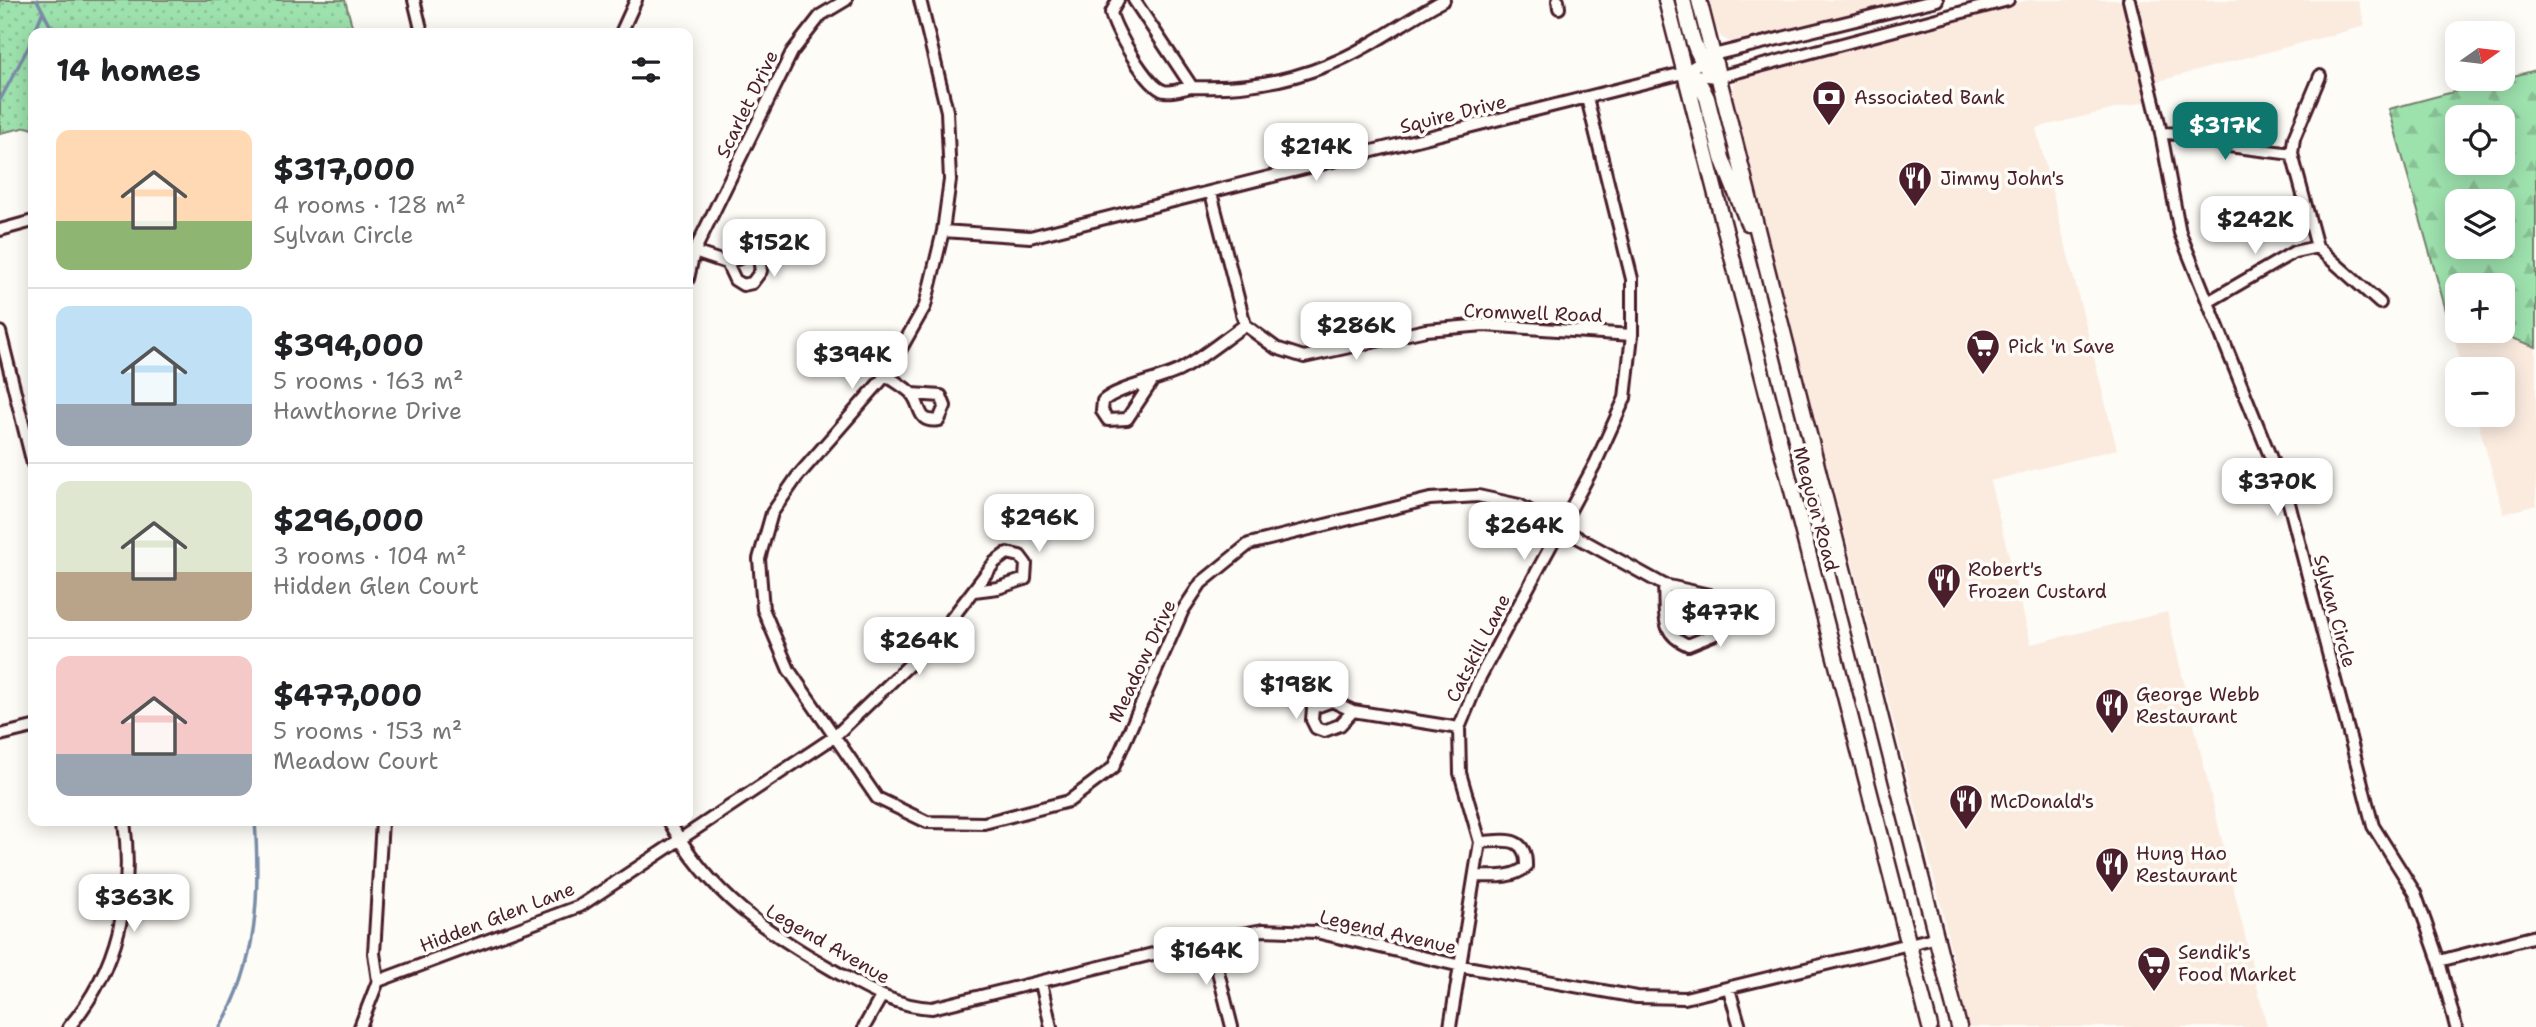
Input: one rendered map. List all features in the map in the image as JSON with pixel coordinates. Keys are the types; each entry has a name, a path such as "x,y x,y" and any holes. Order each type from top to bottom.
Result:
{"main road":[{"name":"Mequon Road","path":"1666,0 1930,1027"},
{"path":"1683,0 1718,77"},
{"path":"1699,0 1708,59"},
{"path":"1683,73 1701,86 1707,98 1722,158 1762,253"},
{"name":"Mequon Road","path":"1718,77 1959,1027"}],"street":[{"path":"414,0 421,28"},
{"path":"623,28 636,0"},
{"name":"Scarlet Drive","path":"693,256 792,52 821,15 846,0"},
{"name":"Meadow Drive","path":"920,0 947,111 950,180 943,231 925,306 886,375 797,477 772,513 759,559 763,609 789,670 877,798 927,822 984,823 1069,801 1113,768 1183,610 1201,583 1249,544 1430,499 1478,496 1519,505 1664,585 1709,595 1719,607 1715,634 1688,645 1674,639 1667,628 1664,585"},
{"path":"1118,0 1111,13 1114,26 1153,85 1170,91 1192,87 1255,84 1331,64 1444,0"},
{"path":"1134,0 1192,87"},
{"name":"Squire Drive","path":"943,231 1030,237 1683,73 1708,59 1937,0"},
{"name":"Squire Drive","path":"1683,73 1718,77 2008,0"},
{"name":"Sylvan Circle","path":"2129,0 2161,133 2180,233 2289,503 2373,825 2415,893 2439,961 2455,1027"},
{"path":"2320,76 2294,138 2292,154 2317,247 2380,303"},
{"name":"Catskill Lane","path":"1450,1027 1480,842 1460,773 1458,728 1480,677 1596,462 1625,398 1632,335 1632,279 1587,98"},
{"path":"2161,133 2186,134 2229,146 2292,154"},
{"path":"1151,383 1127,419 1108,420 1102,411 1103,401 1112,393 1151,383 1181,369 1245,325 1211,193"},
{"path":"0,230 28,222"},
{"path":"2208,302 2294,253 2317,247"},
{"path":"694,252 727,262"},
{"name":"Cromwell Road","path":"1245,325 1276,348 1304,357 1426,330 1484,325 1632,335"},
{"path":"0,332 28,444"},
{"path":"886,375 913,394"},
{"name":"Hidden Glen Lane","path":"378,981 580,906 834,737 935,640 995,562 1007,553 1020,556 1026,564 1026,579 998,588 974,591"},
{"path":"1353,711 1458,728"},
{"path":"0,735 28,728"},
{"path":"69,1027 92,1000 111,959 125,908 127,862 124,826"},
{"path":"360,1027 378,981 374,953 382,826"},
{"name":"Legend Avenue","path":"672,826 712,883 749,918 791,946 881,997 908,1007 932,1008 1210,940 1263,930 1316,932 1461,966 1637,997 1685,998 1938,937"},
{"path":"1475,876 1517,874 1526,867 1527,855 1522,846 1511,840 1480,842"},
{"path":"2439,961 2536,936"},
{"path":"1210,940 1233,1027"},
{"path":"1041,983 1051,1027"},
{"path":"1729,989 1740,1027"},
{"path":"864,1027 881,997"}],"shaded area":[{"path":"1709,0 1909,0 1730,42 1721,37 1716,28"},
{"path":"2028,0 2358,0 2365,26 2144,85 2148,101 2036,128 2117,449 1990,481 2031,644 2167,612 2267,1027 1968,1027 1941,905 1732,97 1734,82 1743,75"},
{"path":"2515,339 2536,347 2536,505 2504,514 2479,427 2515,427 2515,357 2460,357 2455,343 2515,343"}],"green space":[{"path":"0,0 345,0 353,28 28,28 28,127 0,133"},
{"path":"2536,70 2536,347 2515,339 2515,273 2445,273 2445,307 2389,109 2457,91 2515,91 2515,76"}],"waterway":[{"path":"37,0 51,28"},
{"path":"36,28 43,11"},
{"path":"0,100 28,48"},
{"path":"220,1027 242,978 254,927 257,874 255,826"}],"place":[{"name":"Associated Bank","path":"1829,127"},
{"name":"Jimmy John's","path":"1915,208"},
{"name":"Pick 'n Save","path":"1983,376"},
{"name":"Robert's Frozen Custard","path":"1944,610"},
{"name":"George Webb Restaurant","path":"2112,735"},
{"name":"McDonald's","path":"1966,831"},
{"name":"Hung Hao Restaurant","path":"2112,894"},
{"name":"Sendik's Food Market","path":"2154,993"}]}
